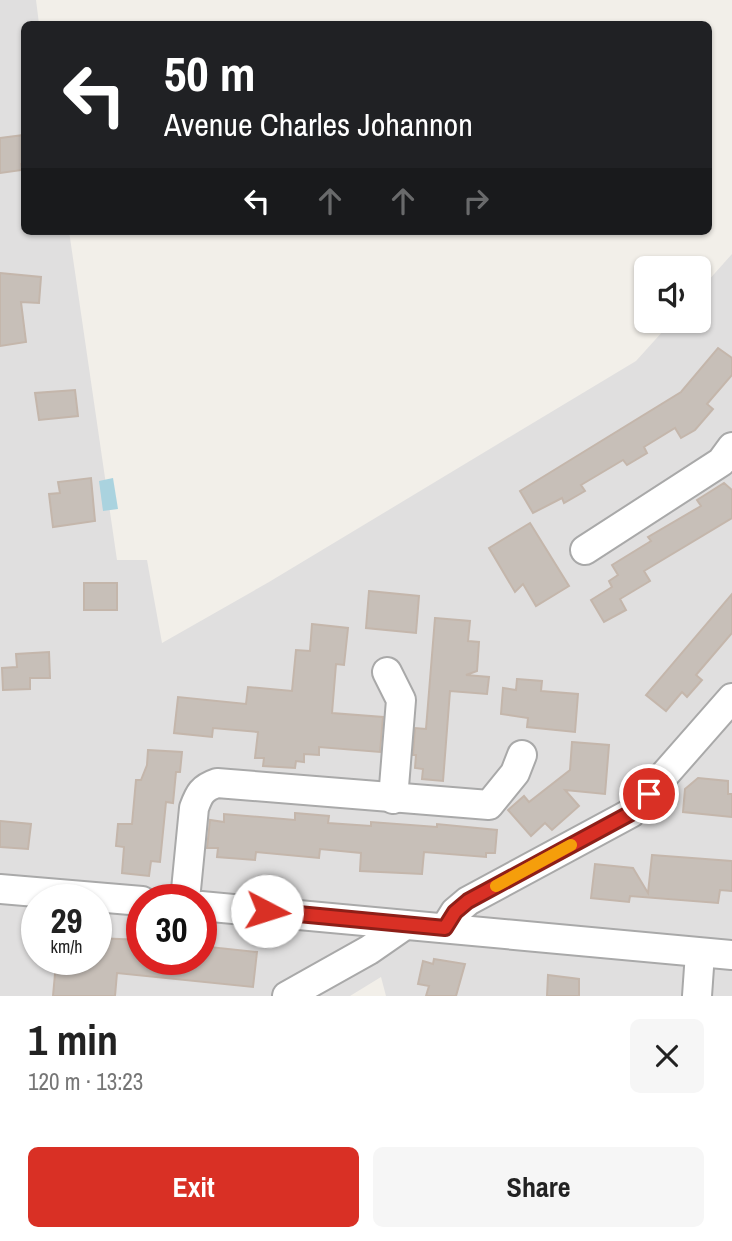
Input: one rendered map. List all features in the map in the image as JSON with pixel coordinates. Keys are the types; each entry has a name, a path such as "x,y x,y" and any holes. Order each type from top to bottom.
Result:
{"street":[{"path":"585,550 728,460"},
{"path":"387,673 401,700 393,799"},
{"path":"445,928 455,912 468,901 631,813 732,698"},
{"path":"187,884 194,808 205,787 217,783 489,805 515,773 522,755"},
{"path":"0,889 126,900"},
{"path":"217,907 732,956"},
{"path":"287,996 369,950 405,925"},
{"path":"697,996 700,953"}],"shaded area":[{"path":"0,0 36,0 39,21 21,21 21,235 70,235 117,560 147,560 162,643 269,582 636,361 661,333 711,333 711,277 732,254 732,996 386,996 381,977 350,996 0,996"}],"water":[{"path":"113,478 118,509 103,511 99,481"}],"building":[{"path":"21,135 21,170 0,173 0,138"},
{"path":"0,273 41,277 39,303 21,302 26,342 0,346"},
{"path":"718,348 732,358 732,375 707,404 713,409 695,430 681,438 675,428 644,447 647,453 627,465 623,460 581,485 585,491 564,503 562,498 533,513 520,491 681,392"},
{"path":"75,390 78,416 39,420 35,393"},
{"path":"91,478 95,521 53,527 49,494 60,493 58,482"},
{"path":"724,483 732,490 732,518 644,571 650,581 620,599 626,610 604,622 591,600 612,587 609,581 618,575 612,565 651,541 648,537 701,506 697,500"},
{"path":"530,523 569,586 536,606 523,584 515,592 489,548"},
{"path":"84,583 117,583 117,610 84,610"},
{"path":"369,591 419,596 416,633 366,628"},
{"path":"732,594 732,633 696,675 702,680 687,697 682,692 666,711 646,695"},
{"path":"435,618 470,621 468,641 479,642 477,671 466,675 489,677 487,694 450,691 443,781 422,779 423,769 415,768 416,755 413,755 415,728 426,729"},
{"path":"312,624 348,628 344,665 336,664 332,713 383,717 380,752 319,747 319,755 304,754 304,762 296,761 295,768 263,766 264,758 255,758 258,732 213,728 212,737 174,733 178,697 246,704 248,687 292,691 296,650 310,651"},
{"path":"49,652 50,678 30,678 30,689 3,690 2,668 17,667 16,654"},
{"path":"517,679 542,681 541,691 578,694 575,732 527,727 528,718 501,714 503,688 516,690"},
{"path":"572,742 609,745 605,794 565,790 579,806 552,830 545,823 531,836 508,810 524,796 529,802 570,770"},
{"path":"148,750 182,752 180,772 176,772 173,803 166,802 160,862 151,861 149,876 122,873 124,847 116,846 118,824 132,824 136,780 141,780 147,765"},
{"path":"698,778 728,781 728,794 732,794 732,817 683,812 685,789"},
{"path":"295,813 329,816 328,823 371,826 371,822 437,827 437,824 497,830 495,853 486,853 486,857 424,852 422,874 360,871 361,853 320,849 319,858 256,852 255,860 217,857 218,848 207,848 210,820 224,822 224,814 295,820"},
{"path":"0,821 31,824 28,849 0,847"},
{"path":"652,855 732,861 732,891 720,890 718,903 630,896 629,902 591,898 595,864 633,868 648,893"},
{"path":"112,939 126,939 126,974 117,973 115,996 53,996 55,975 112,975"},
{"path":"217,948 257,952 253,987 136,975 217,975"},
{"path":"434,959 465,964 456,996 426,996 429,986 418,984 423,961 433,964"},
{"path":"548,975 579,979 579,996 547,996"}],"slow traffic":[{"path":"496,886 571,845"}],"route":[{"path":"267,911 445,928 455,912 468,901 631,813 649,794"}]}
